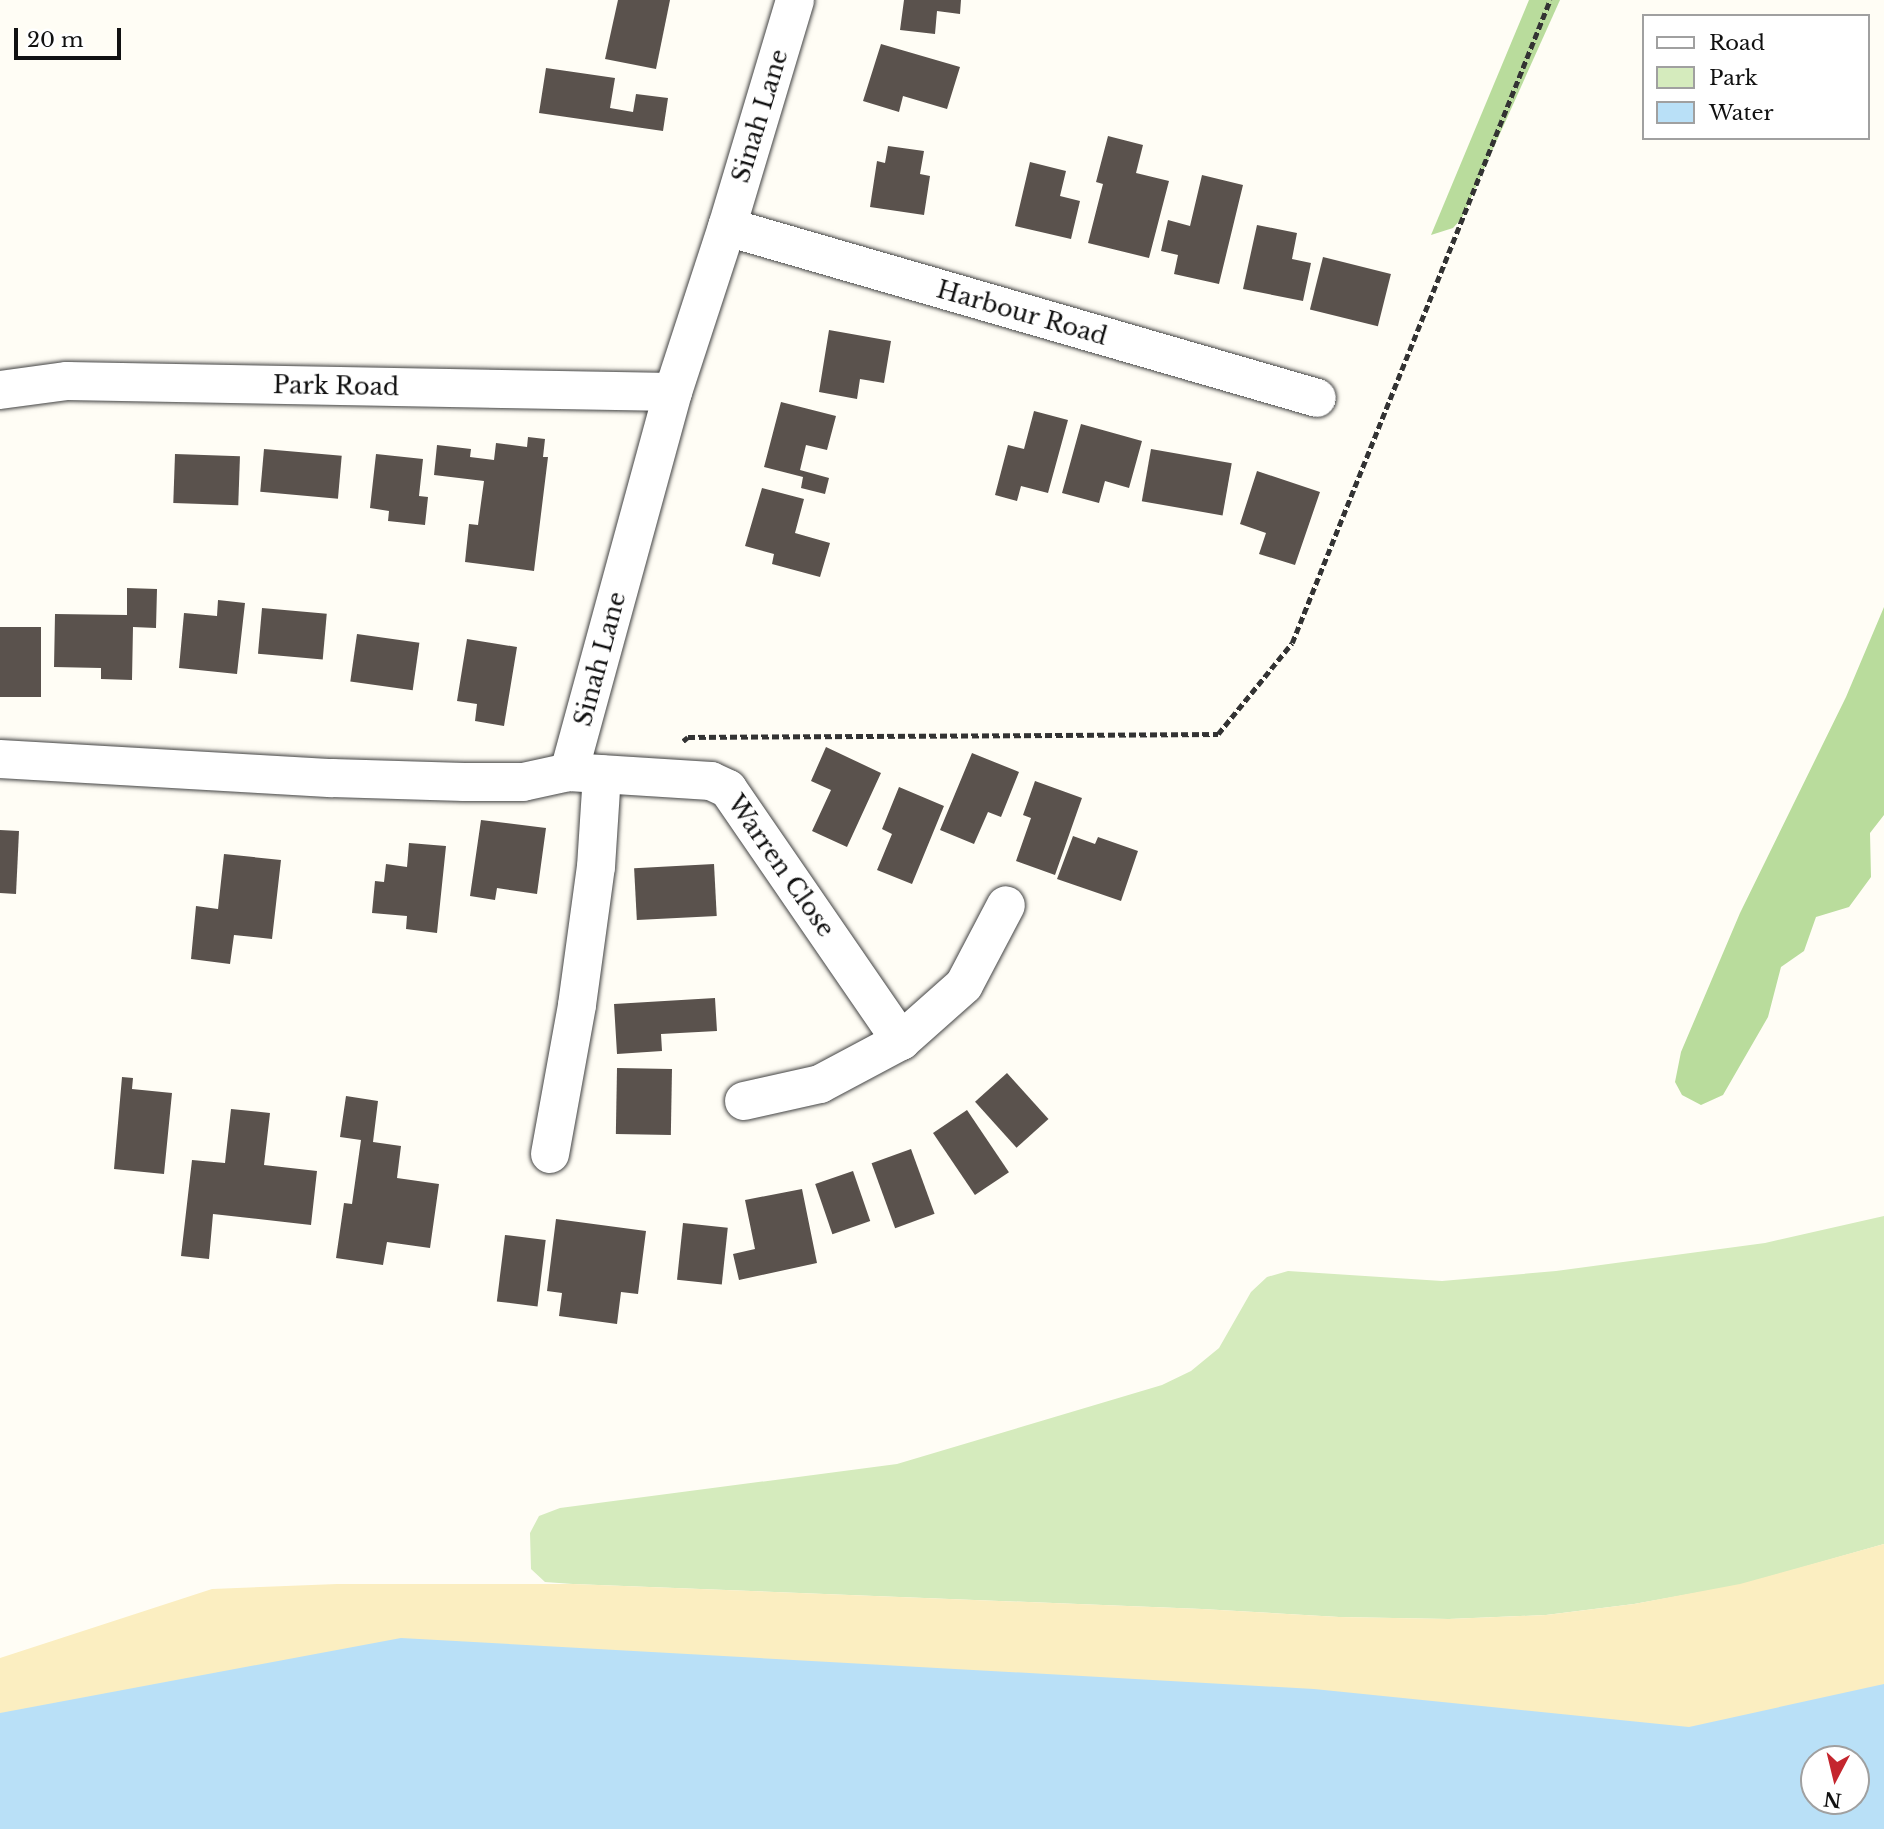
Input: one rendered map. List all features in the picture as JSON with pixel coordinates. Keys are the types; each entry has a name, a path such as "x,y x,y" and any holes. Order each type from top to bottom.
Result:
{"street":[{"name":"Sinah Lane","path":"550,1154 577,1005 596,867 603,774 673,391 727,227 795,0"},
{"name":"Harbour Road","path":"727,227 1317,398"},
{"name":"Park Road","path":"0,390 67,381 673,391"},
{"path":"0,758 332,778 464,782 523,782 603,774"},
{"name":"Warren Close","path":"603,774 711,781 728,789 901,1041"},
{"path":"744,1101 820,1084 901,1041 964,985 1006,905"}],"path":[{"path":"603,774 688,737 1218,734 1292,643 1550,0"}],"green space":[{"path":"1529,0 1560,0 1462,218 1453,228 1431,235"},
{"path":"1884,607 1884,815 1870,833 1871,877 1849,907 1816,917 1804,951 1781,967 1768,1017 1723,1095 1701,1105 1682,1095 1675,1082 1681,1052 1740,913 1846,697"},
{"path":"1884,1216 1884,1544 1740,1585 1634,1604 1546,1615 1449,1619 1339,1617 573,1584 545,1582 531,1569 530,1533 539,1516 560,1508 897,1464 1162,1385 1191,1371 1219,1348 1251,1292 1267,1277 1288,1271 1442,1281 1556,1271 1765,1243"}],"sand":[{"path":"1884,1544 1884,1821 1871,1829 0,1829 0,1658 212,1589 337,1584 573,1584 1339,1617 1449,1619 1546,1615 1634,1604 1740,1584"}],"water":[{"path":"401,1638 1314,1689 1689,1727 1884,1684 1884,1829 0,1829 0,1713"}],"building":[{"path":"618,0 670,0 656,69 605,59"},
{"path":"904,0 961,0 960,14 937,11 935,34 900,30"},
{"path":"881,44 960,67 947,109 903,96 899,112 863,101"},
{"path":"546,68 615,78 610,108 633,112 636,94 668,98 663,131 539,113"},
{"path":"1108,136 1143,145 1136,173 1169,181 1149,258 1088,243 1103,184 1096,182"},
{"path":"888,146 924,151 920,174 930,176 924,215 870,207 877,161 885,163"},
{"path":"1030,162 1066,171 1060,196 1080,201 1071,239 1015,226"},
{"path":"1202,175 1243,185 1219,284 1174,274 1178,255 1161,251 1168,220 1190,226"},
{"path":"1257,225 1297,233 1292,259 1311,263 1303,301 1243,289"},
{"path":"1323,257 1391,274 1378,326 1310,309"},
{"path":"829,330 891,341 884,383 860,379 857,399 819,392"},
{"path":"781,402 836,416 827,450 806,445 800,470 829,478 825,494 801,488 803,477 764,467"},
{"path":"1034,411 1068,420 1048,493 1021,486 1017,501 995,495 1008,445 1024,449"},
{"path":"1081,424 1142,441 1129,488 1105,481 1099,503 1062,493"},
{"path":"528,437 545,439 543,457 548,457 534,571 465,562 469,524 478,525 484,481 434,475 437,445 471,449 470,457 494,460 496,443 527,447"},
{"path":"264,449 342,456 338,499 260,492"},
{"path":"1151,449 1232,463 1223,515 1142,501"},
{"path":"175,454 240,456 238,505 173,503"},
{"path":"376,454 423,459 419,496 428,497 425,525 388,521 389,511 370,508"},
{"path":"1257,471 1320,492 1295,565 1259,554 1266,533 1240,524"},
{"path":"762,488 804,499 795,533 830,543 820,577 772,564 774,554 745,546"},
{"path":"127,588 157,589 156,628 133,627 132,680 101,679 101,668 54,667 55,614 127,615"},
{"path":"218,600 245,603 237,674 179,668 184,613 217,616"},
{"path":"262,608 327,614 323,659 258,654"},
{"path":"0,627 41,627 41,697 0,697"},
{"path":"357,634 419,643 413,690 350,682"},
{"path":"467,639 517,647 504,726 475,721 477,704 457,701"},
{"path":"826,747 881,773 847,847 812,831 831,790 811,781"},
{"path":"972,753 1019,772 1001,817 988,812 974,844 940,830"},
{"path":"1035,781 1082,798 1055,875 1016,861 1031,818 1023,815"},
{"path":"899,787 944,806 912,884 877,870 892,834 882,829"},
{"path":"481,820 546,828 537,894 497,888 495,900 470,896"},
{"path":"0,830 19,831 16,894 0,893"},
{"path":"1073,836 1095,844 1098,837 1138,851 1121,901 1057,879"},
{"path":"409,843 446,846 437,933 406,929 407,916 372,913 375,881 384,882 386,864 407,867"},
{"path":"224,854 281,860 272,939 234,935 230,964 191,959 196,906 218,909"},
{"path":"714,864 717,916 637,920 634,868"},
{"path":"715,998 717,1031 661,1034 662,1051 617,1054 614,1004"},
{"path":"617,1068 672,1069 671,1135 616,1134"},
{"path":"1007,1073 1048,1119 1017,1148 975,1102"},
{"path":"122,1077 133,1078 132,1089 172,1093 164,1174 114,1169"},
{"path":"346,1096 378,1101 373,1142 401,1146 397,1178 439,1184 430,1248 387,1242 383,1265 336,1258 344,1203 352,1204 361,1140 340,1137"},
{"path":"231,1109 270,1113 264,1165 317,1171 311,1225 213,1214 209,1259 181,1256 192,1160 225,1163"},
{"path":"967,1110 1009,1172 975,1195 933,1133"},
{"path":"911,1149 935,1214 895,1228 872,1163"},
{"path":"853,1171 870,1221 832,1234 815,1184"},
{"path":"802,1189 817,1263 739,1280 733,1254 755,1249 745,1200"},
{"path":"556,1219 646,1231 638,1294 621,1292 617,1324 559,1316 562,1293 547,1291"},
{"path":"683,1223 728,1228 722,1284 677,1280"},
{"path":"505,1235 546,1240 538,1306 497,1302"}]}
